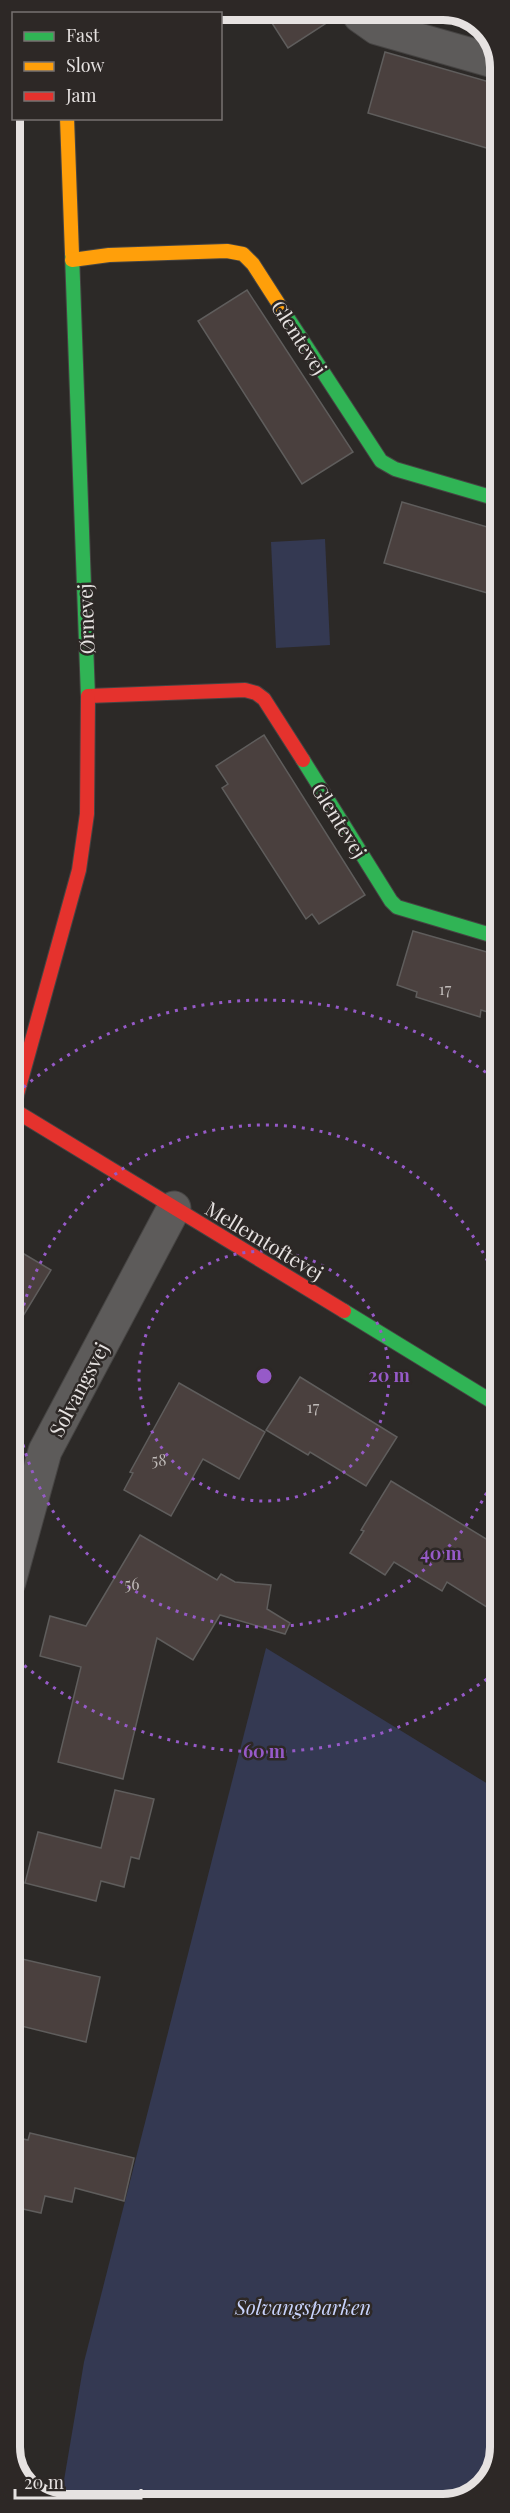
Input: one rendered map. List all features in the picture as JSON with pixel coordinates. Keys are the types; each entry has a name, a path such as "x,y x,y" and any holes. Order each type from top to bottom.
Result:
{"street":[{"path":"366,20 377,28 490,60"},
{"name":"Ørnevej","path":"20,1076 79,870 87,814 88,696 67,120"},
{"name":"Glentevej","path":"72,260 122,254 227,251 243,254 253,264 381,461 395,469 490,497"},
{"name":"Glentevej","path":"88,696 245,690 256,693 264,699 397,908 490,935"},
{"name":"Mellemtoftevej","path":"20,1114 490,1400"},
{"name":"Solvangsvej","path":"20,1542 45,1451 174,1208"}],"green space":[{"path":"325,539 330,645 276,648 271,542"},
{"name":"Solvangsparken","path":"266,1648 490,1785 490,2453 488,2462 472,2484 450,2493 62,2493 84,2362"}],"building":[{"path":"270,20 331,20 288,48"},
{"path":"385,52 490,82 490,149 368,113"},
{"path":"247,290 353,452 302,484 198,321"},
{"path":"402,502 490,528 490,594 384,563"},
{"path":"264,735 365,895 319,924 312,914 306,919 222,788 228,784 216,766"},
{"path":"413,931 490,953 490,1013 481,1010 480,1017 416,997 417,992 397,985"},
{"path":"20,1252 51,1270 20,1321"},
{"path":"300,1377 397,1437 366,1486 310,1452 308,1455 266,1430"},
{"path":"179,1383 265,1432 239,1479 203,1459 171,1516 124,1490 133,1473 130,1472"},
{"path":"391,1481 490,1541 490,1609 447,1582 442,1591 394,1562 385,1575 350,1553 364,1531 361,1530"},
{"path":"140,1535 217,1580 221,1574 235,1582 271,1585 267,1609 290,1623 285,1634 220,1615 193,1660 157,1638 123,1779 58,1762 81,1667 40,1656 50,1616 86,1626"},
{"path":"115,1790 154,1799 139,1859 131,1857 124,1887 101,1881 96,1901 25,1883 38,1832 101,1848"},
{"path":"20,1959 100,1977 86,2042 20,2026"},
{"path":"30,2133 134,2158 124,2201 75,2188 72,2202 45,2196 41,2213 20,2208 20,2138 28,2140"}],"traffic: fast":[{"path":"72,254 88,697"},
{"path":"280,306 381,461 395,469 490,497"},
{"path":"303,760 391,901 397,907 490,935"},
{"path":"344,1311 490,1400"}],"traffic: slow":[{"path":"67,120 72,254"},
{"path":"72,260 109,255 227,251 243,254 253,264 280,306"}],"traffic: jam":[{"path":"88,696 245,690 256,693 264,699 303,760"},
{"path":"20,1084 79,870 87,814 88,697"},
{"path":"20,1114 344,1311"}]}
